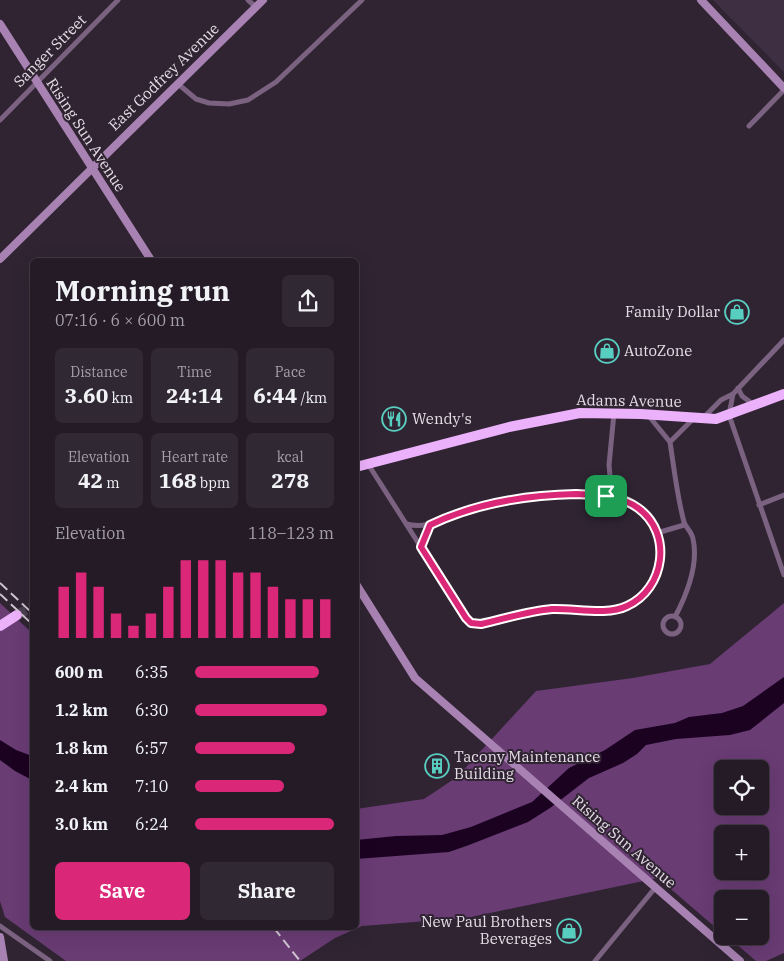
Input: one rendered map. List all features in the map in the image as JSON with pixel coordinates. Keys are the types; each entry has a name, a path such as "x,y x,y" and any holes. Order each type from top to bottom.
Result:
{"highway":[{"name":"Adams Avenue","path":"359,466 549,418 580,413 614,413 716,419 784,394"},
{"path":"0,626 17,615"}],"main road":[{"name":"East Godfrey Avenue","path":"0,259 263,0"},
{"path":"701,0 784,89"},
{"name":"Rising Sun Avenue","path":"0,24 150,258"},
{"name":"Rising Sun Avenue","path":"359,589 415,678 740,961"},
{"path":"0,937 4,961"}],"street":[{"name":"Sanger Street","path":"0,120 118,0"},
{"path":"248,0 256,7"},
{"path":"178,83 196,99 209,103 230,104 248,100 276,82 362,0"},
{"path":"749,126 784,89"},
{"path":"670,442 721,400 733,394 784,340"},
{"path":"738,388 742,396 755,405"},
{"path":"733,394 729,415 784,575"},
{"path":"606,496 610,476 609,465 614,413"},
{"path":"647,414 670,442 684,525 693,536 694,562 684,600 675,617"},
{"path":"368,464 406,524 421,547 466,618 471,623 481,624 550,610 612,610 626,607 644,594 656,576 660,563 661,550 651,521 639,508 622,500 606,496 553,494 505,500 460,512 430,525 416,527 406,524"},
{"path":"760,505 784,496"},
{"path":"421,547 430,525"},
{"path":"657,534 684,525"},
{"path":"595,961 655,888"},
{"path":"0,926 50,961"}],"shaded area":[{"path":"713,0 784,0 784,72"},
{"path":"0,603 30,631 30,930 353,930 335,938 300,961 66,961 5,917 0,901"},
{"path":"784,603 784,953 766,961 756,961 737,945 769,945 769,890 714,890 714,926 658,878 466,918 359,927 359,809 424,799 457,777 536,691 633,678 710,664"},
{"path":"784,677 784,703 750,730 730,735 676,739 646,745 637,754 623,763 589,778 550,808 528,822 449,852 359,859 359,840 396,836 442,835 471,827 532,802 569,768 605,750 635,730 675,723 689,717 722,713 743,706"},
{"path":"0,740 16,750 30,755 30,779 15,771 0,760"}],"tunnel":[{"path":"17,615 30,608"}],"railway":[{"path":"0,583 30,611"},
{"path":"0,594 30,622"},
{"path":"276,930 300,961"}],"place":[{"name":"Family Dollar","path":"737,312"},
{"name":"AutoZone","path":"607,351"},
{"name":"Wendy's","path":"394,419"},
{"name":"Tacony Maintenance Building","path":"437,766"},
{"name":"New Paul Brothers Beverages","path":"569,931"}],"route":[{"path":"576,494 606,496 622,500 639,508 651,521 660,544 660,563 656,576 644,594 637,601 626,607 601,611 581,609 550,610 510,617 494,622 471,623 421,547 430,525 460,512 505,500 530,496 576,494"}]}
